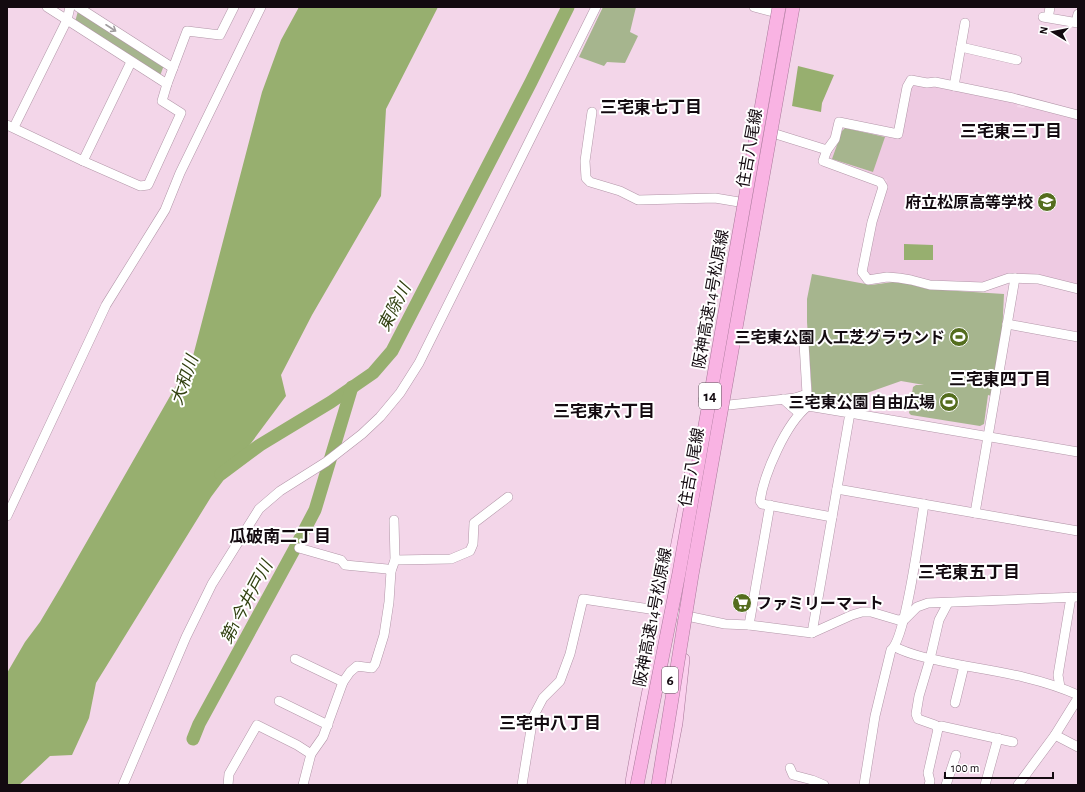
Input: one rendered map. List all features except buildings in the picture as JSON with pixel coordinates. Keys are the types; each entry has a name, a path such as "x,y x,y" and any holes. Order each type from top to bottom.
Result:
{"highway":[{"name":"阪神高速14号松原線","path":"658,785 692,575 793,7"},
{"name":"阪神高速14号松原線","path":"637,785 679,572 775,9"},
{"name":"6","path":"650,785 692,575"}],"main road":[{"name":"住吉八尾線","path":"665,785 677,723 690,617 729,404 793,7"},
{"name":"住吉八尾線","path":"631,785 640,729 678,540 775,9"}],"street":[{"path":"47,7 166,84"},
{"path":"70,7 67,20 10,126 140,186 148,185 181,113 162,101 166,84 187,31 220,35 234,7"},
{"path":"78,7 173,68"},
{"path":"7,516 106,305 165,210 180,173 261,7"},
{"path":"123,785 186,636 212,584 259,509 280,491 326,462 362,434 380,417 400,393 420,362 596,7"},
{"path":"754,7 775,9"},
{"path":"1047,13 1078,18"},
{"path":"954,86 965,23"},
{"path":"961,47 1017,60"},
{"path":"83,161 131,62"},
{"path":"1078,115 1013,98 954,86 911,80 907,87 898,134 839,122 835,139 827,150 823,162 880,182 882,187 872,222 862,272 868,280 887,277 911,280 930,285 983,287 1009,278 1038,279 1078,290"},
{"path":"592,112 585,161 586,178 590,182 620,191 638,200 715,198 739,202"},
{"path":"753,129 774,132 827,150"},
{"path":"975,513 1015,278"},
{"path":"1007,324 1078,337"},
{"path":"703,400 729,404 795,398 809,393 804,343 808,333"},
{"path":"795,398 808,406 1078,452"},
{"path":"783,399 799,413"},
{"path":"808,406 799,413 777,447 763,483 760,501 762,504 832,516"},
{"path":"812,633 850,413"},
{"path":"837,489 1078,531"},
{"path":"395,560 451,559 470,551 473,544 474,523 508,497"},
{"path":"864,785 875,716 892,650 895,647 904,619 924,504"},
{"path":"749,625 770,505"},
{"path":"303,785 311,754 323,737 343,682 350,672 357,666 372,668 375,664 384,635 389,602 391,571 395,560 394,520"},
{"path":"298,548 341,560 345,565 387,569 391,571"},
{"path":"522,785 533,717 543,698 560,681 570,654 583,599 664,611 725,624 749,625 812,633 862,612 871,612 898,620 904,619 917,607 928,603 1075,597 1058,675 1060,687"},
{"path":"948,603 939,620 930,659 919,696 916,714 918,719 937,727 941,726 1013,742"},
{"path":"895,647 908,653 930,659 1037,680 1060,687 1078,696 1055,735 1018,785"},
{"path":"295,659 343,682"},
{"path":"955,703 964,666"},
{"path":"279,701 328,725"},
{"path":"228,785 229,774 257,725 297,745 311,754"},
{"path":"937,727 938,729 928,773 929,783 945,785 956,755"},
{"path":"1055,735 1078,747"},
{"path":"985,785 998,738"},
{"path":"790,768 793,775 824,785"}],"shaded area":[{"path":"603,7 636,7 630,32 638,36 625,63 607,62 604,66 579,57"},
{"path":"78,11 164,65 160,76 75,22"},
{"path":"914,82 1018,102 1017,107 1023,108 1029,106 1078,119 1078,286 1037,275 1006,274 985,283 921,280 902,274 870,275 867,269 877,217 887,180 831,160 829,152 840,130 845,127 899,138 909,90"},
{"path":"845,128 885,137 873,172 832,159 842,131"},
{"path":"812,274 871,285 893,282 905,283 927,289 1004,294 1002,337 991,396 988,395 984,424 980,426 911,415 909,413 913,387 916,385 924,385 901,381 830,406 817,405 800,398 812,394 807,322 807,299"}],"water":[{"name":"大和川","path":"299,7 438,7 386,109 381,196 312,315 281,375 286,396 211,497 96,683 89,718 72,755 50,756 19,785 7,785 7,673 62,585 193,356 262,92 281,40"},
{"path":"798,66 834,75 822,103 821,112 792,106"},
{"path":"904,244 933,245 933,260 904,260"}],"waterway":[{"name":"東除川","path":"221,474 260,445 331,402 373,373 392,351 531,82 568,7"},
{"name":"第1今井戸川","path":"193,739 199,724 315,510 352,387"}],"place":[{"name":"府立松原高等学校","path":"1047,202"},
{"name":"三宅東公園 人工芝グラウンド","path":"959,337"},
{"name":"三宅東公園 自由広場","path":"949,402"},
{"name":"ファミリーマート","path":"742,603"}],"district":[{"name":"三宅東七丁目","path":"651,107"},
{"name":"三宅東三丁目","path":"1011,131"},
{"name":"三宅東四丁目","path":"1000,379"},
{"name":"三宅東六丁目","path":"604,411"},
{"name":"瓜破南二丁目","path":"280,536"},
{"name":"三宅東五丁目","path":"969,572"},
{"name":"三宅中八丁目","path":"550,723"}]}
